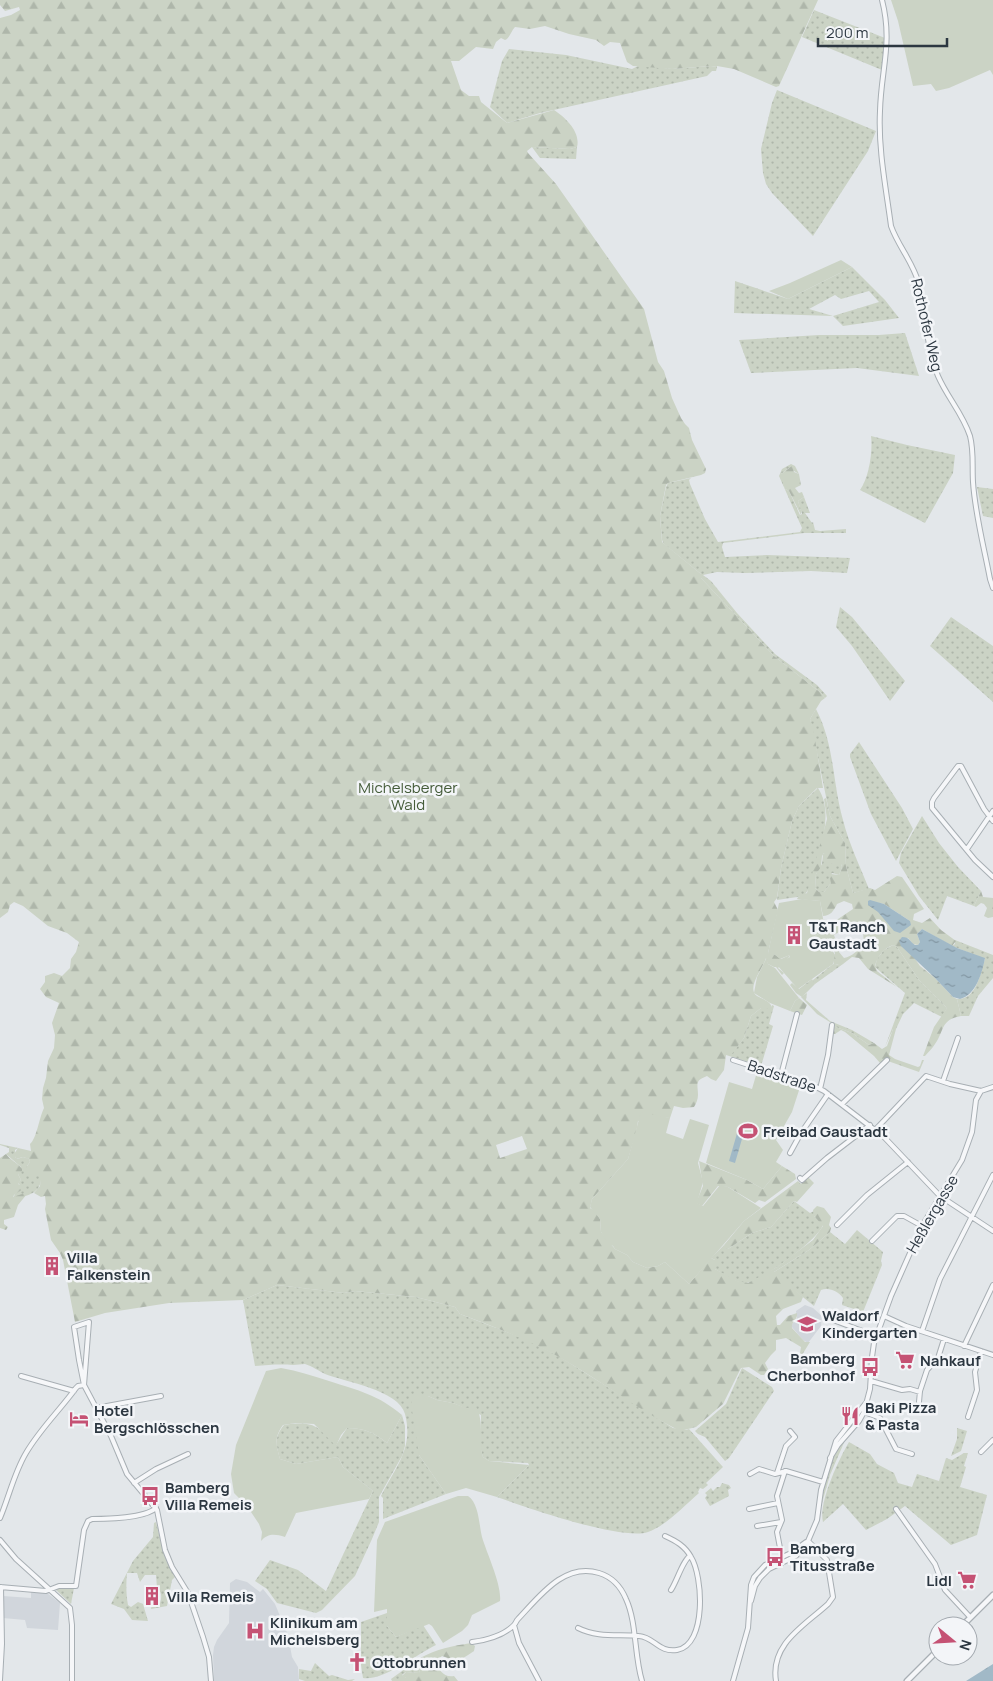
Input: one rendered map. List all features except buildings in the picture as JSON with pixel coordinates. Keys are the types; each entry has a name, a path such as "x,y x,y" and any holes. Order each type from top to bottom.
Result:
{"street":[{"name":"Rothofer Weg","path":"882,0 887,26 887,46 879,129 891,226 919,283 938,377 964,421 970,436 977,512 993,588"},
{"path":"993,821 960,766 955,769 940,789 932,805 939,817 993,876"},
{"path":"967,849 993,811"},
{"path":"781,1075 797,1014"},
{"path":"820,1089 832,1026"},
{"path":"943,1081 958,1038"},
{"name":"Badstraße","path":"733,1060 781,1075 820,1089 828,1094 876,1130 940,1196 993,1231"},
{"path":"842,1104 887,1060"},
{"path":"876,1130 926,1076 980,1091 993,1088"},
{"name":"Heßlergasse","path":"864,1412 871,1381 872,1357 876,1336 900,1274 922,1226 957,1170 966,1151 972,1132 976,1100 980,1091"},
{"path":"790,1152 828,1094"},
{"path":"800,1178 802,1180 870,1125"},
{"path":"837,1225 867,1195 908,1162"},
{"path":"922,1331 940,1279 993,1175"},
{"path":"872,1241 897,1216 904,1216 922,1226"},
{"path":"964,1346 993,1286"},
{"path":"884,1316 993,1355"},
{"path":"825,1317 876,1336"},
{"path":"84,1385 89,1322 74,1327 78,1360 84,1385 111,1436 127,1474 156,1508 165,1550 172,1567 188,1593 203,1637 208,1657 210,1681"},
{"path":"919,1402 927,1370 938,1358 944,1339"},
{"path":"968,1417 977,1390 975,1372 981,1351"},
{"path":"21,1376 74,1391"},
{"path":"871,1381 902,1390 910,1389 920,1392"},
{"path":"0,1518 25,1454 43,1428 78,1386 84,1385"},
{"path":"96,1408 161,1396"},
{"path":"733,1681 746,1639 751,1601 756,1586 760,1578 769,1569 796,1556 808,1541 817,1520 819,1496 838,1436 867,1400"},
{"path":"830,1458 864,1412 880,1418 896,1449 912,1454"},
{"path":"777,1474 786,1446 795,1437 790,1431"},
{"path":"981,1452 993,1440"},
{"path":"134,1484 156,1469 188,1454"},
{"path":"750,1474 759,1468 777,1474 785,1471 823,1482"},
{"path":"780,1548 776,1532 781,1522 777,1496 785,1471"},
{"path":"749,1509 778,1503"},
{"path":"0,1680 2,1644 0,1587 50,1590 56,1586 76,1586 84,1530 88,1521 152,1512 156,1508"},
{"path":"896,1509 935,1564 945,1590 969,1616"},
{"path":"757,1526 781,1522"},
{"path":"578,1628 599,1635 646,1638 662,1649 671,1651 681,1649 693,1640 700,1599 696,1571 690,1556 679,1543 665,1536"},
{"path":"0,1540 16,1559 68,1605 71,1611 72,1681"},
{"path":"776,1681 775,1668 780,1650 831,1602 833,1597 827,1560 808,1541"},
{"path":"671,1590 681,1573 685,1559 690,1556"},
{"path":"472,1642 498,1636 514,1625 541,1594 559,1579 575,1572 589,1571 611,1579 621,1589 628,1603 642,1681"},
{"path":"971,1616 993,1595"},
{"path":"514,1625 519,1643 539,1681"},
{"path":"907,1681 928,1660"}],"shaded area":[{"name":"Waldorf Kindergarten","path":"805,1305 813,1308 822,1316 821,1326 808,1343 791,1326 797,1318 796,1311"},
{"name":"Klinikum am Michelsberg","path":"236,1579 247,1582 260,1592 263,1589 275,1604 288,1635 292,1657 298,1667 299,1681 214,1681 214,1647 229,1623 230,1583"},
{"path":"31,1592 47,1593 60,1603 58,1630 27,1628 25,1620 3,1618 3,1596 31,1598"}],"green space":[{"name":"Michelsberger Wald","path":"0,0 818,0 779,86 776,87 734,69 717,66 672,69 633,66 627,62 620,43 610,42 604,46 596,40 545,26 530,29 515,27 507,39 501,38 496,42 493,49 476,47 459,61 451,61 461,90 469,96 479,96 481,102 507,123 554,110 571,125 577,136 577,147 570,149 532,147 527,151 556,184 644,309 658,362 664,371 672,398 681,418 689,428 692,440 706,469 705,473 701,475 666,485 660,516 662,542 701,574 701,578 774,656 825,698 821,701 810,719 823,788 817,788 799,806 792,821 781,868 777,898 774,902 778,910 768,953 774,954 781,959 790,956 778,968 784,973 782,975 776,967 768,964 766,958 754,984 753,990 755,994 769,1002 772,1007 769,1009 761,1008 751,1016 744,1038 731,1055 726,1055 724,1070 716,1081 707,1076 698,1081 698,1098 694,1107 683,1108 674,1106 670,1118 659,1117 638,1121 628,1159 592,1199 590,1208 595,1211 600,1219 601,1232 615,1249 627,1255 633,1262 647,1268 658,1266 665,1262 689,1284 711,1258 715,1260 715,1269 737,1281 748,1283 777,1267 813,1240 823,1226 814,1216 813,1210 817,1206 824,1208 831,1217 830,1232 809,1250 774,1272 803,1297 801,1302 783,1309 776,1316 777,1325 780,1325 788,1316 797,1313 792,1328 805,1342 810,1342 802,1355 800,1353 801,1347 786,1338 776,1340 776,1350 765,1363 768,1369 764,1375 749,1367 741,1368 723,1404 696,1427 680,1431 547,1351 460,1314 455,1307 416,1297 355,1291 344,1293 277,1285 243,1300 169,1303 105,1313 75,1322 63,1260 51,1240 45,1209 45,1196 41,1197 34,1193 40,1186 41,1174 28,1174 25,1169 30,1162 29,1159 23,1157 16,1159 14,1154 18,1148 31,1151 30,1144 44,1108 42,1099 43,1088 48,1061 54,1048 55,1035 52,1023 59,1003 46,997 40,989 45,982 45,976 54,973 62,976 70,968 71,959 76,952 79,942 67,933 48,926 23,906 14,902 10,905 8,912 0,918 0,18 20,10 19,7 5,11 0,5","holes":["522,1136 527,1149 500,1158 496,1145"]},
{"path":"891,0 993,0 993,75 990,70 949,88 936,91 931,84 913,86 898,21"},
{"path":"814,10 885,38 882,70 802,37"},
{"path":"509,49 566,55 632,69 640,65 672,69 717,67 716,71 712,71 707,76 540,113 507,123 490,107 502,61"},
{"path":"777,90 876,131 868,151 813,236 772,193 766,184 763,173 761,149"},
{"path":"532,147 570,149 577,147 576,159 540,158"},
{"path":"841,260 852,267 788,299 769,291 790,283"},
{"path":"852,267 885,300 899,318 843,326 833,316 734,313 735,281 788,299","holes":["869,291 879,302 833,316 809,309 835,295 841,299"]},
{"path":"905,333 919,376 857,368 751,373 739,340 819,335"},
{"path":"871,436 955,455 953,473 925,523 860,490 866,479 870,464"},
{"path":"791,464 795,466 799,474 789,468 781,474 785,489 789,491 800,515 802,514 798,501 804,497 810,513 805,513 813,522 815,530 846,529 846,533 804,533 723,543 722,547 725,557 767,555 850,558 847,573 811,571 717,572 703,575 711,581 737,613 775,654 817,685 827,696 825,698 774,656 701,578 701,574 664,544 662,540 660,516 666,487 668,483 691,478 689,480 690,484 705,519 718,542 800,532 802,528 779,476 782,469"},
{"path":"792,466 794,472 799,474 801,485 795,488 799,493 802,492 804,497 798,501 801,515 789,491 785,489 781,478 781,474"},
{"path":"977,487 993,489 993,518 983,516"},
{"path":"840,607 852,617 905,681 890,701 852,646 836,627"},
{"path":"951,617 993,646 993,702 930,646"},
{"path":"816,709 827,736 839,806 845,829 869,889 853,893 846,866 845,843 830,816 810,719"},
{"path":"859,742 902,808 913,829 896,861 871,814 850,757 850,754"},
{"path":"818,788 823,799 825,823 810,887 804,896 777,900 781,868 792,821 799,806"},
{"path":"826,798 830,816 845,843 846,866 853,893 870,888 875,890 897,876 902,877 924,909 914,914 913,920 922,923 930,918 941,930 956,941 952,946 922,929 917,934 920,942 918,945 913,944 908,938 901,938 920,966 957,999 961,1016 946,1023 935,1044 925,1056 923,1056 934,1027 947,1008 919,980 897,947 893,945 884,951 879,956 875,966 877,971 897,987 868,969 859,958 852,957 843,964 834,965 835,953 827,941 828,938 814,943 811,941 815,936 824,931 823,919 832,923 853,909 852,904 844,901 837,904 830,914 823,916 820,901 797,899 807,893 827,819 824,799","holes":["824,853 828,862 836,865 841,864 842,867 839,875 831,874 831,883 824,892 819,892 815,888 816,874 821,867","869,901 884,904 910,921 879,912","858,925 863,933 864,943 853,954 844,958 839,952 838,941 834,935 846,928"]},
{"path":"922,816 939,843 958,867 981,891 974,906 947,896 938,920 919,896 899,863 901,853"},
{"path":"825,853 833,864 841,864 842,867 839,875 832,873 831,883 824,892 819,892 815,888 816,874 822,864 823,854"},
{"path":"981,891 983,897 993,898 993,917 988,918 984,916 987,908 984,904 981,903 976,907 974,906"},
{"path":"802,899 820,901 825,930 811,941 814,943 827,937 827,941 835,955 833,964 798,989 777,965 777,963 790,957 790,955 780,959 774,954 769,955 768,953 779,903"},
{"path":"955,940 993,955 993,978 978,996 969,1016 961,1016 957,999 969,995 977,985 985,959 952,946 955,944"},
{"path":"893,945 897,947 919,980 947,1008 942,1017 914,1003 903,1014 896,1029 893,1029 885,1047 905,993 875,967 877,959 884,950"},
{"path":"767,957 768,964 775,968 799,998 795,1001 790,1011 770,1003 754,993 757,977"},
{"path":"833,964 843,964 815,984 813,983 813,980"},
{"path":"812,979 815,984 802,997 790,985 792,983 799,989"},
{"path":"807,993 806,1000 830,1021 852,1030 874,1043 869,1045 852,1033 833,1026 833,1024 817,1014 801,997"},
{"path":"799,998 807,1005 802,1015 790,1011 795,1001"},
{"path":"772,1005 774,1006 769,1024 773,1026 761,1066 726,1055 731,1054 744,1038 751,1016 761,1008 772,1007"},
{"path":"833,1026 852,1033 869,1045 874,1043 882,1049 887,1046 893,1029 896,1029 889,1055 918,1067 922,1060 924,1060 919,1072 885,1060 880,1063 845,1032 841,1030 833,1034"},
{"name":"Freibad Gaustadt","path":"760,1070 801,1084 792,1112 776,1140 783,1150 776,1162 782,1166 763,1189 747,1180 706,1163 729,1082 752,1089 757,1072"},
{"path":"641,1112 670,1118 666,1133 683,1139 690,1119 709,1125 698,1163 703,1182 697,1203 703,1206 720,1185 728,1187 761,1208 744,1221 689,1284 665,1262 658,1266 647,1268 633,1262 627,1255 615,1249 608,1243 601,1232 600,1219 590,1207 592,1199 628,1159"},
{"path":"0,1144 18,1148 15,1150 15,1157 17,1159 23,1157 29,1159 30,1162 27,1166 35,1174 41,1173 40,1185 34,1192 13,1198 20,1185 18,1183 21,1180 18,1174 21,1167 6,1154 9,1152 9,1148"},
{"path":"6,1154 22,1169 22,1172 18,1174 21,1180 18,1184 23,1186 23,1189 13,1197 27,1194 18,1205 14,1217 4,1220 4,1224 8,1227 6,1230 0,1228 0,1158"},
{"path":"699,1161 747,1180 763,1189 782,1166 795,1174 796,1179 765,1202 759,1200 755,1203 728,1187 718,1186 702,1206 696,1203 703,1186"},
{"path":"808,1177 814,1183 797,1202 794,1201 771,1227 752,1233 728,1249 725,1248 724,1245 744,1221 798,1181 801,1184"},
{"path":"794,1201 810,1213 814,1211 814,1216 823,1225 819,1232 801,1249 765,1275 747,1283 734,1280 715,1269 715,1260 711,1258 724,1245 728,1249 752,1233 771,1227"},
{"path":"857,1230 883,1252 882,1265 863,1312 842,1305 843,1298 830,1289 821,1290 814,1306 774,1274 774,1272 809,1250 830,1232 845,1244"},
{"path":"277,1285 344,1293 355,1291 416,1297 455,1307 460,1314 530,1341 560,1357 673,1428 689,1429 723,1467 706,1483 708,1485 703,1489 700,1488 699,1493 669,1520 655,1529 648,1532 635,1533 596,1528 497,1497 529,1465 528,1463 489,1461 483,1457 481,1450 481,1415 453,1403 428,1396 419,1455 446,1494 383,1519 383,1498 381,1496 405,1448 407,1426 405,1414 401,1406 382,1393 325,1374 305,1364 255,1366 243,1300"},
{"path":"281,1368 311,1375 367,1394 384,1402 402,1415 387,1443 369,1432 347,1428 336,1446 314,1424 296,1423 283,1425 278,1433 277,1441 280,1459 296,1464 338,1457 343,1467 373,1491 369,1499 296,1513 285,1537 272,1535 261,1541 262,1532 259,1524 247,1506 234,1493 231,1474 236,1445 266,1371"},
{"path":"742,1368 772,1387 774,1391 729,1458 725,1461 705,1437 695,1431 726,1404"},
{"path":"418,1394 466,1408 476,1407 481,1425 483,1457 489,1461 529,1465 497,1497 466,1488 446,1494 419,1455 411,1404 413,1397"},
{"path":"402,1415 405,1426 405,1446 402,1456 379,1497 379,1522 355,1576 322,1610 316,1613 277,1603 267,1589 255,1581 270,1560 298,1570 326,1591 373,1491 343,1467 338,1457 296,1464 280,1459 277,1441 281,1429 284,1425 308,1424 319,1429 336,1445 347,1428 359,1429 378,1436 387,1443"},
{"path":"957,1428 967,1431 961,1451 951,1456 957,1439"},
{"path":"846,1438 830,1475 822,1503 823,1487 828,1469 836,1452"},
{"path":"849,1442 870,1454 877,1464 894,1473 898,1483 912,1487 917,1474 939,1481 946,1458 952,1460 964,1453 968,1453 960,1487 987,1495 977,1535 951,1545 905,1506 887,1519 866,1530 843,1504 823,1522 822,1514 826,1493"},
{"path":"722,1483 729,1485 731,1488 728,1490 729,1496 710,1506 705,1498 707,1495 705,1493 711,1488 713,1491 720,1487"},
{"path":"458,1496 468,1496 474,1504 482,1537 499,1587 500,1601 472,1615 468,1625 462,1631 443,1643 429,1624 396,1637 387,1626 387,1609 374,1612 377,1540 385,1522"},
{"path":"156,1522 163,1550 176,1576 172,1580 167,1606 151,1609 152,1604 160,1603 161,1599 161,1593 157,1588 156,1575 145,1575 140,1582 137,1573 127,1573 128,1605 131,1607 138,1602 143,1604 148,1621 132,1620 124,1609 111,1604 133,1561 153,1537 154,1523"},
{"path":"74,1588 71,1604 55,1589"},
{"path":"387,1613 387,1626 396,1637 423,1625 436,1645 390,1671 371,1678 363,1678 361,1665 361,1622"},
{"path":"471,1643 475,1646 474,1651 465,1657 455,1660 442,1656 434,1663 444,1674 454,1676 458,1681 406,1681 406,1678 402,1676 406,1672 419,1673 420,1658 426,1655 445,1648"},
{"path":"420,1658 419,1673 406,1672 402,1675 406,1678 406,1681 392,1681 391,1679"},
{"path":"315,1663 329,1676 332,1675 348,1680 355,1679 352,1681 305,1681 299,1679 299,1669 311,1671"}],"water":[{"path":"870,900 884,904 910,921 911,925 900,933 894,931 878,912 868,905"},
{"path":"922,929 957,948 985,958 977,983 966,997 960,999 953,997 901,946 899,941 902,937 918,945 920,942 917,934"},
{"path":"738,1130 744,1132 735,1163 729,1161"},
{"path":"993,1664 993,1681 966,1681"}],"place":[{"name":"T&T Ranch Gaustadt","path":"794,935"},
{"name":"Freibad Gaustadt","path":"748,1131"},
{"name":"Villa Falkenstein","path":"52,1266"},
{"name":"Waldorf Kindergarten","path":"807,1324"},
{"name":"Nahkauf","path":"905,1360"},
{"name":"Bamberg Cherbonhof","path":"870,1367"},
{"name":"Baki Pizza & Pasta","path":"850,1416"},
{"name":"Hotel Bergschlösschen","path":"79,1419"},
{"name":"Bamberg Villa Remeis","path":"150,1496"},
{"name":"Bamberg Titusstraße","path":"775,1557"},
{"name":"Lidl","path":"967,1580"},
{"name":"Villa Remeis","path":"152,1596"},
{"name":"Klinikum am Michelsberg","path":"255,1631"},
{"name":"Ottobrunnen","path":"357,1662"}]}
